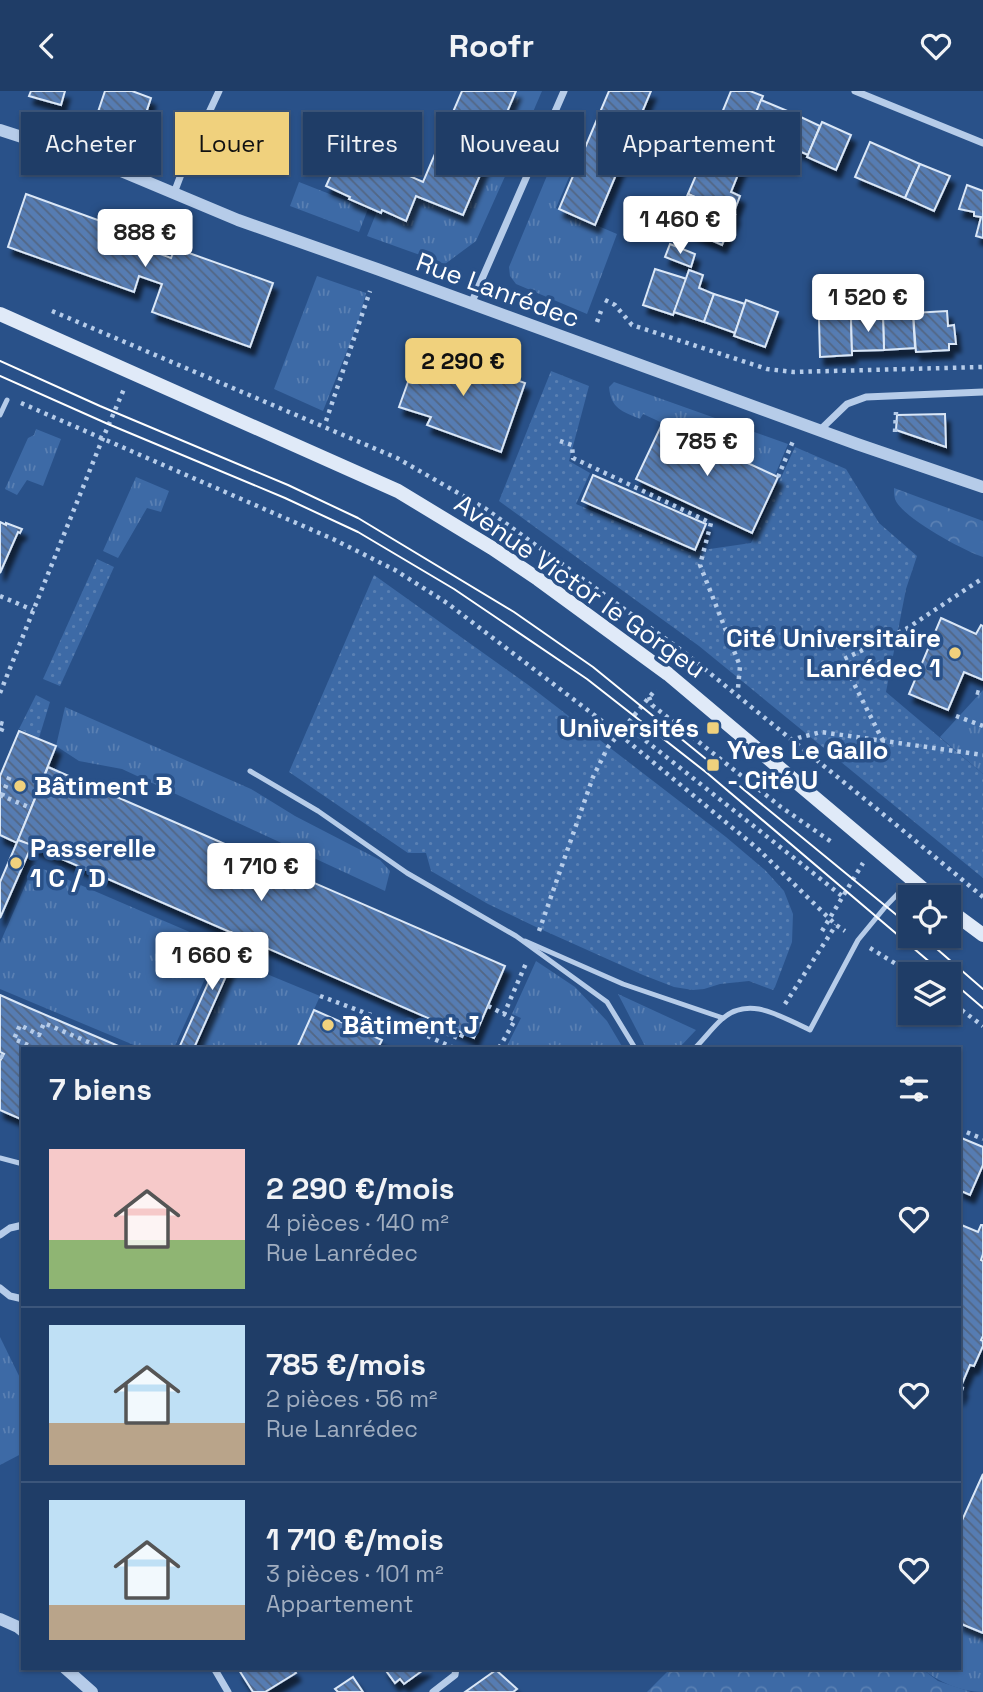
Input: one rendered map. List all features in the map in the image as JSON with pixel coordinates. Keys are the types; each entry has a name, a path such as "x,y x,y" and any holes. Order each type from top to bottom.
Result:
{"main road":[{"name":"Avenue Victor le Gorgeu","path":"0,314 398,491 446,520 538,579 668,674 919,885"},
{"path":"961,919 983,936"}],"street":[{"path":"173,194 219,91"},
{"path":"471,304 564,91"},
{"path":"855,91 983,143"},
{"name":"Rue Lanrédec","path":"0,130 102,163 226,216 983,487"},
{"path":"820,430 848,404 866,397 983,392"},
{"path":"2,1230 21,1225"},
{"path":"0,1288 10,1296 21,1299"},
{"path":"0,1619 21,1629"},
{"path":"67,1670 92,1692"},
{"path":"215,1670 228,1692"},
{"path":"433,1692 455,1675 456,1670"}],"lane":[{"path":"0,415 9,399"},
{"path":"250,771 318,811 407,873 516,936 622,984 723,1018"},
{"path":"696,1047 723,1018 741,1008 761,1008 810,1030 858,940 912,879"},
{"path":"516,936 607,1002 634,1047"},
{"path":"0,1158 21,1163"}],"path":[{"path":"326,421 370,291"},
{"path":"605,300 615,305 632,325 767,369 793,372 983,367"},
{"path":"597,322 601,311"},
{"path":"0,692 127,384"},
{"path":"9,399 333,539 395,570 447,603 619,734 757,848 836,925 898,965"},
{"path":"895,416 895,432"},
{"path":"560,441 572,445 573,458 711,523 700,565 740,666 738,688"},
{"path":"778,477 793,442"},
{"path":"883,741 842,660 906,629 983,578"},
{"path":"0,596 33,610"},
{"path":"539,932 593,777 608,747 659,684"},
{"path":"976,692 983,694"},
{"path":"649,697 652,705 770,798 842,849"},
{"path":"956,716 983,726"},
{"path":"0,723 4,724 0,734"},
{"path":"626,724 842,896"},
{"path":"798,738 821,732 983,755"},
{"path":"1,797 11,773"},
{"path":"1,797 5,799 8,789"},
{"path":"16,801 18,795"},
{"path":"1,797 31,808"},
{"path":"822,931 859,867"},
{"path":"778,1015 836,925"},
{"path":"504,1014 518,983"},
{"path":"320,996 451,1047"},
{"path":"488,1006 515,1020 500,1047"},
{"path":"961,1010 983,1026"},
{"path":"28,1045 14,1039 20,1025 39,1035 44,1023 100,1047"},
{"path":"425,1035 430,1026 460,1039 463,1033"},
{"path":"54,1035 56,1029"},
{"path":"0,1056 6,1058"},
{"path":"961,1130 983,1139"}],"green space":[{"path":"516,91 542,91 533,112 508,112"},
{"path":"480,175 506,175 476,241 445,264 367,236 377,211 381,213 382,210 406,220 416,196 463,215"},
{"path":"547,175 570,175 556,208 617,234 587,314 516,284 510,276 509,267"},
{"path":"299,182 368,209 359,232 290,206"},
{"path":"317,276 366,293 358,323 323,411 274,389"},
{"path":"551,371 589,386 569,461 590,473 576,504 689,552 751,543 795,447 846,469 879,523 917,556 906,589 886,692 983,774 983,878 699,646 499,501"},
{"path":"614,382 788,444 775,475 643,414 640,419 623,411 615,405 610,394 609,387"},
{"path":"36,429 61,439 43,486 27,480 17,495 5,489 28,438 34,435"},
{"path":"136,477 169,491 161,512 147,508 118,558 103,551"},
{"path":"894,488 983,521 983,557 920,524 900,506 895,499"},
{"path":"97,559 114,567 60,686 43,679"},
{"path":"374,575 527,684 765,870 784,891 793,914 792,942 773,990 749,981 693,990 674,987 536,927 488,904 431,871 426,853 408,853 289,772"},
{"path":"983,690 983,774 940,737"},
{"path":"36,695 50,702 39,738 19,729"},
{"path":"65,707 251,789 295,816 380,860 390,871 385,891 122,769 79,761 56,746"},
{"path":"34,865 220,945 174,1047 139,1047 0,989 0,943"},
{"path":"235,961 320,996 297,1047 198,1047"},
{"path":"536,961 575,987 607,1021 622,1047 506,1047 521,1018 512,1014"},
{"path":"618,994 696,1030 680,1047 645,1047"},
{"path":"0,1337 21,1380 21,1454 0,1465"},
{"path":"961,1624 983,1633 983,1692 966,1690 935,1678 924,1670 961,1670"},
{"path":"924,1670 938,1681 971,1692 647,1692 667,1672"}],"building":[{"path":"31,91 65,91 61,105 29,96"},
{"path":"105,91 132,91 151,98 146,112 98,112"},
{"path":"462,91 516,91 507,112 453,112"},
{"path":"609,91 651,91 642,112 600,112"},
{"path":"731,91 750,91 763,96 756,112 722,112"},
{"path":"761,100 790,112 756,112"},
{"path":"598,117 598,175 616,175 595,225 559,209 573,175 584,175 584,150"},
{"path":"800,117 820,126 808,155 800,152"},
{"path":"822,122 851,135 836,170 807,157"},
{"path":"870,142 920,164 905,198 855,177"},
{"path":"436,152 436,175 480,175 463,215 416,196 406,221 349,199 350,197 326,186 331,175 407,175 423,182"},
{"path":"920,164 950,176 934,211 905,198"},
{"path":"696,175 738,175 731,192 740,196 733,214 688,194"},
{"path":"967,185 983,191 983,238 976,236 981,217 974,216 974,212 959,209"},
{"path":"26,194 153,240 149,250 171,258 175,248 273,283 250,347 152,312 162,284 139,276 134,292 8,247"},
{"path":"688,194 735,215 722,245 674,224"},
{"path":"670,244 695,254 691,267 665,257"},
{"path":"655,269 687,279 673,315 643,305"},
{"path":"689,270 703,275 699,288 714,294 704,322 674,312"},
{"path":"714,294 745,304 735,333 704,322"},
{"path":"746,300 778,312 765,347 734,336"},
{"path":"947,311 948,326 954,325 956,344 949,344 949,350 916,352 913,313"},
{"path":"913,315 915,348 884,350 883,317"},
{"path":"851,316 852,355 820,357 819,319"},
{"path":"883,317 884,350 852,351 851,319"},
{"path":"421,346 525,383 501,452 427,425 431,417 399,407"},
{"path":"945,414 946,447 896,430 897,415"},
{"path":"662,424 778,477 752,533 636,479"},
{"path":"593,475 706,524 695,550 582,501"},
{"path":"0,522 22,529 18,532 0,573"},
{"name":"Cité Universitaire Lanrédec 1","path":"941,618 976,634 981,625 983,626 983,680 964,672 948,710 909,694"},
{"name":"Bâtiment B","path":"19,731 56,746 17,843 0,835 0,776"},
{"path":"48,767 505,966 474,1038 18,840"},
{"name":"Passerelle 1 C / D","path":"18,840 32,845 0,918 0,882"},
{"path":"231,932 243,938 194,1047 179,1047"},
{"path":"0,995 121,1047 21,1047 21,1119 0,1110 0,1061 4,1054 0,1052"},
{"name":"Bâtiment J","path":"314,1010 382,1040 378,1047 297,1047"},
{"path":"961,1138 983,1147 983,1165 970,1195 961,1191"},
{"path":"961,1225 978,1232 983,1225 983,1346 974,1366 970,1365 961,1386"},
{"path":"983,1474 983,1633 961,1624 961,1523"},
{"path":"239,1670 294,1670 296,1673 265,1692 253,1692"},
{"path":"385,1670 423,1670 404,1684 400,1679 395,1683"},
{"path":"496,1670 517,1689 513,1692 465,1692"},
{"path":"353,1677 363,1692 338,1692 335,1689"}],"tram line":[{"path":"0,361 288,485 358,518 514,612 593,667 706,759"},
{"path":"0,376 358,532 454,589 587,679 707,773 930,962"},
{"path":"731,779 898,916"},
{"path":"936,948 983,989"},
{"path":"961,989 983,1008"}],"place":[{"name":"Cité Universitaire Lanrédec 1","path":"955,653"},
{"name":"Universités","path":"713,728"},
{"name":"Yves Le Gallo - Cité U","path":"713,765"},
{"name":"Bâtiment B","path":"20,786"},
{"name":"Passerelle 1 C / D","path":"16,863"},
{"name":"Bâtiment J","path":"328,1025"}]}
